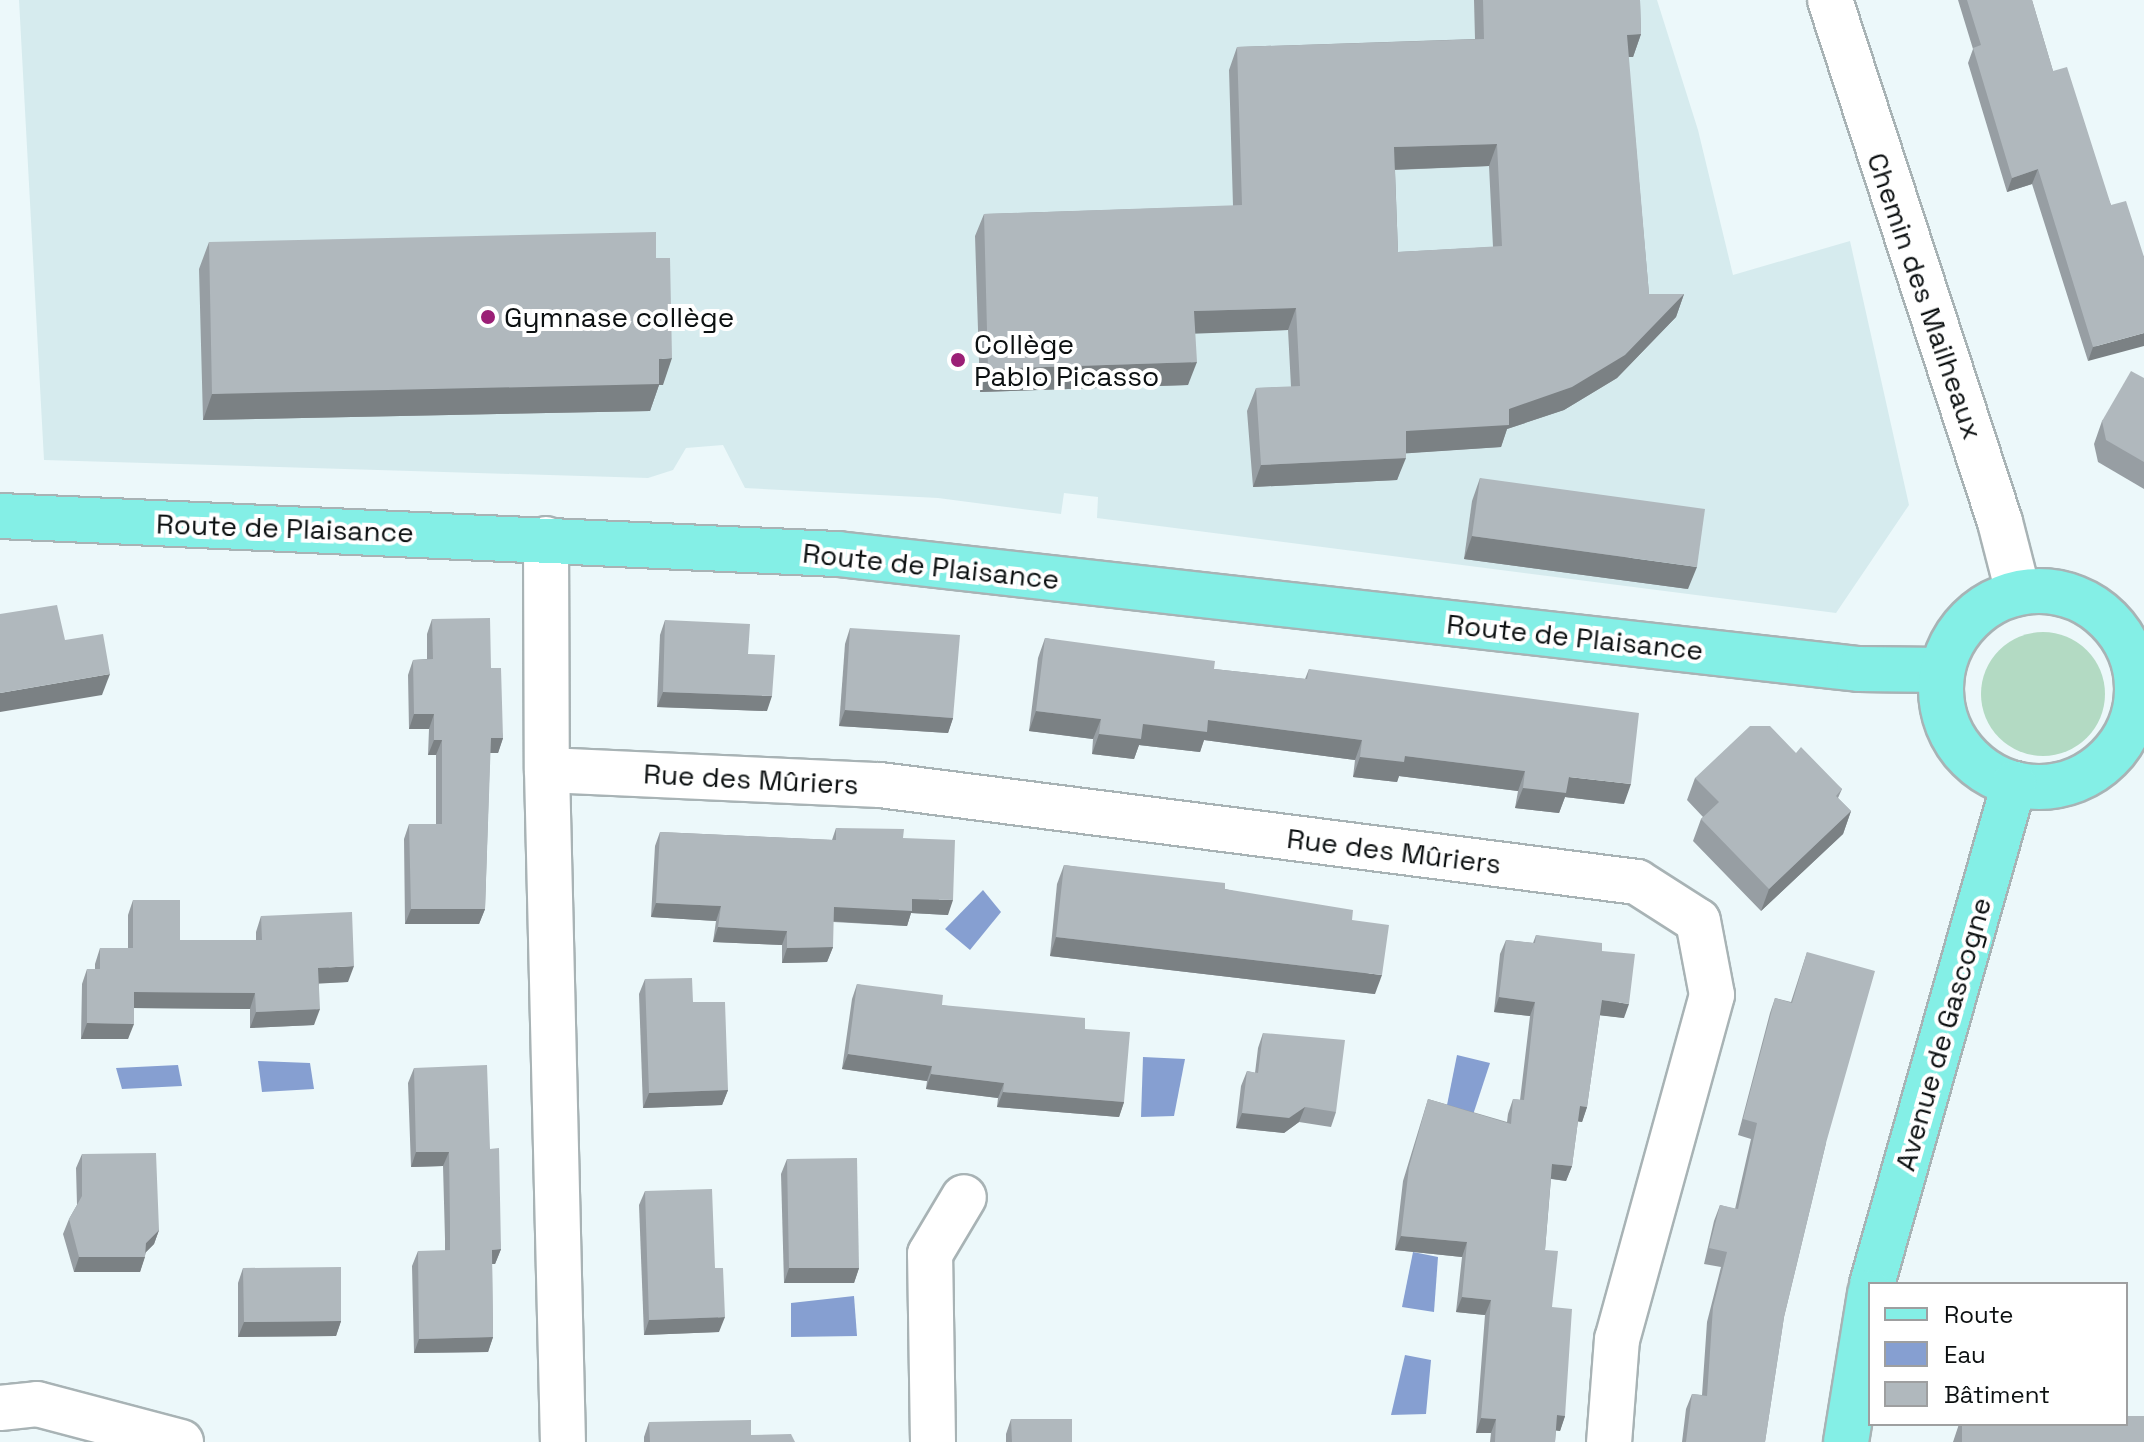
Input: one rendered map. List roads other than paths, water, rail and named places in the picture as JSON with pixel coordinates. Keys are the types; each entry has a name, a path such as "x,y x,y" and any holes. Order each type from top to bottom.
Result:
{"main road":[{"name":"Route de Plaisance","path":"0,516 838,554 1859,669 1942,670"},
{"path":"2018,592 2057,592 2093,606 2109,619 2139,672 2129,728 2102,765 2060,785 2014,784 1966,756 1947,725 1942,670 1960,629 1976,612 2018,592"},
{"name":"Route de Plaisance","path":"1859,669 1947,725"},
{"name":"Avenue de Gascogne","path":"1873,1282 2014,784"},
{"path":"1846,1442 1868,1305"}],"street":[{"name":"Chemin des Mailheaux","path":"1830,0 2000,522 2018,592"},
{"path":"546,539 547,770 563,1442"},
{"name":"Rue des Mûriers","path":"547,770 880,785 1637,882 1698,921 1712,995 1617,1339 1609,1442"},
{"path":"933,1442 930,1254 964,1197"},
{"path":"0,1408 37,1404 181,1442"}],"water":[{"path":"983,890 1001,912 970,950 945,929"},
{"path":"1457,1055 1490,1063 1470,1124 1445,1115"},
{"path":"1143,1057 1185,1059 1174,1116 1141,1117"},
{"path":"258,1061 310,1063 314,1089 262,1092"},
{"path":"178,1065 182,1086 122,1089 116,1068"},
{"path":"1413,1252 1438,1257 1434,1312 1402,1307"},
{"path":"854,1296 857,1336 791,1337 791,1303"},
{"path":"1405,1355 1431,1360 1426,1414 1391,1415"}],"place":[{"name":"Gymnase collège","path":"488,317"},
{"name":"Collège Pablo Picasso","path":"958,360"}]}
